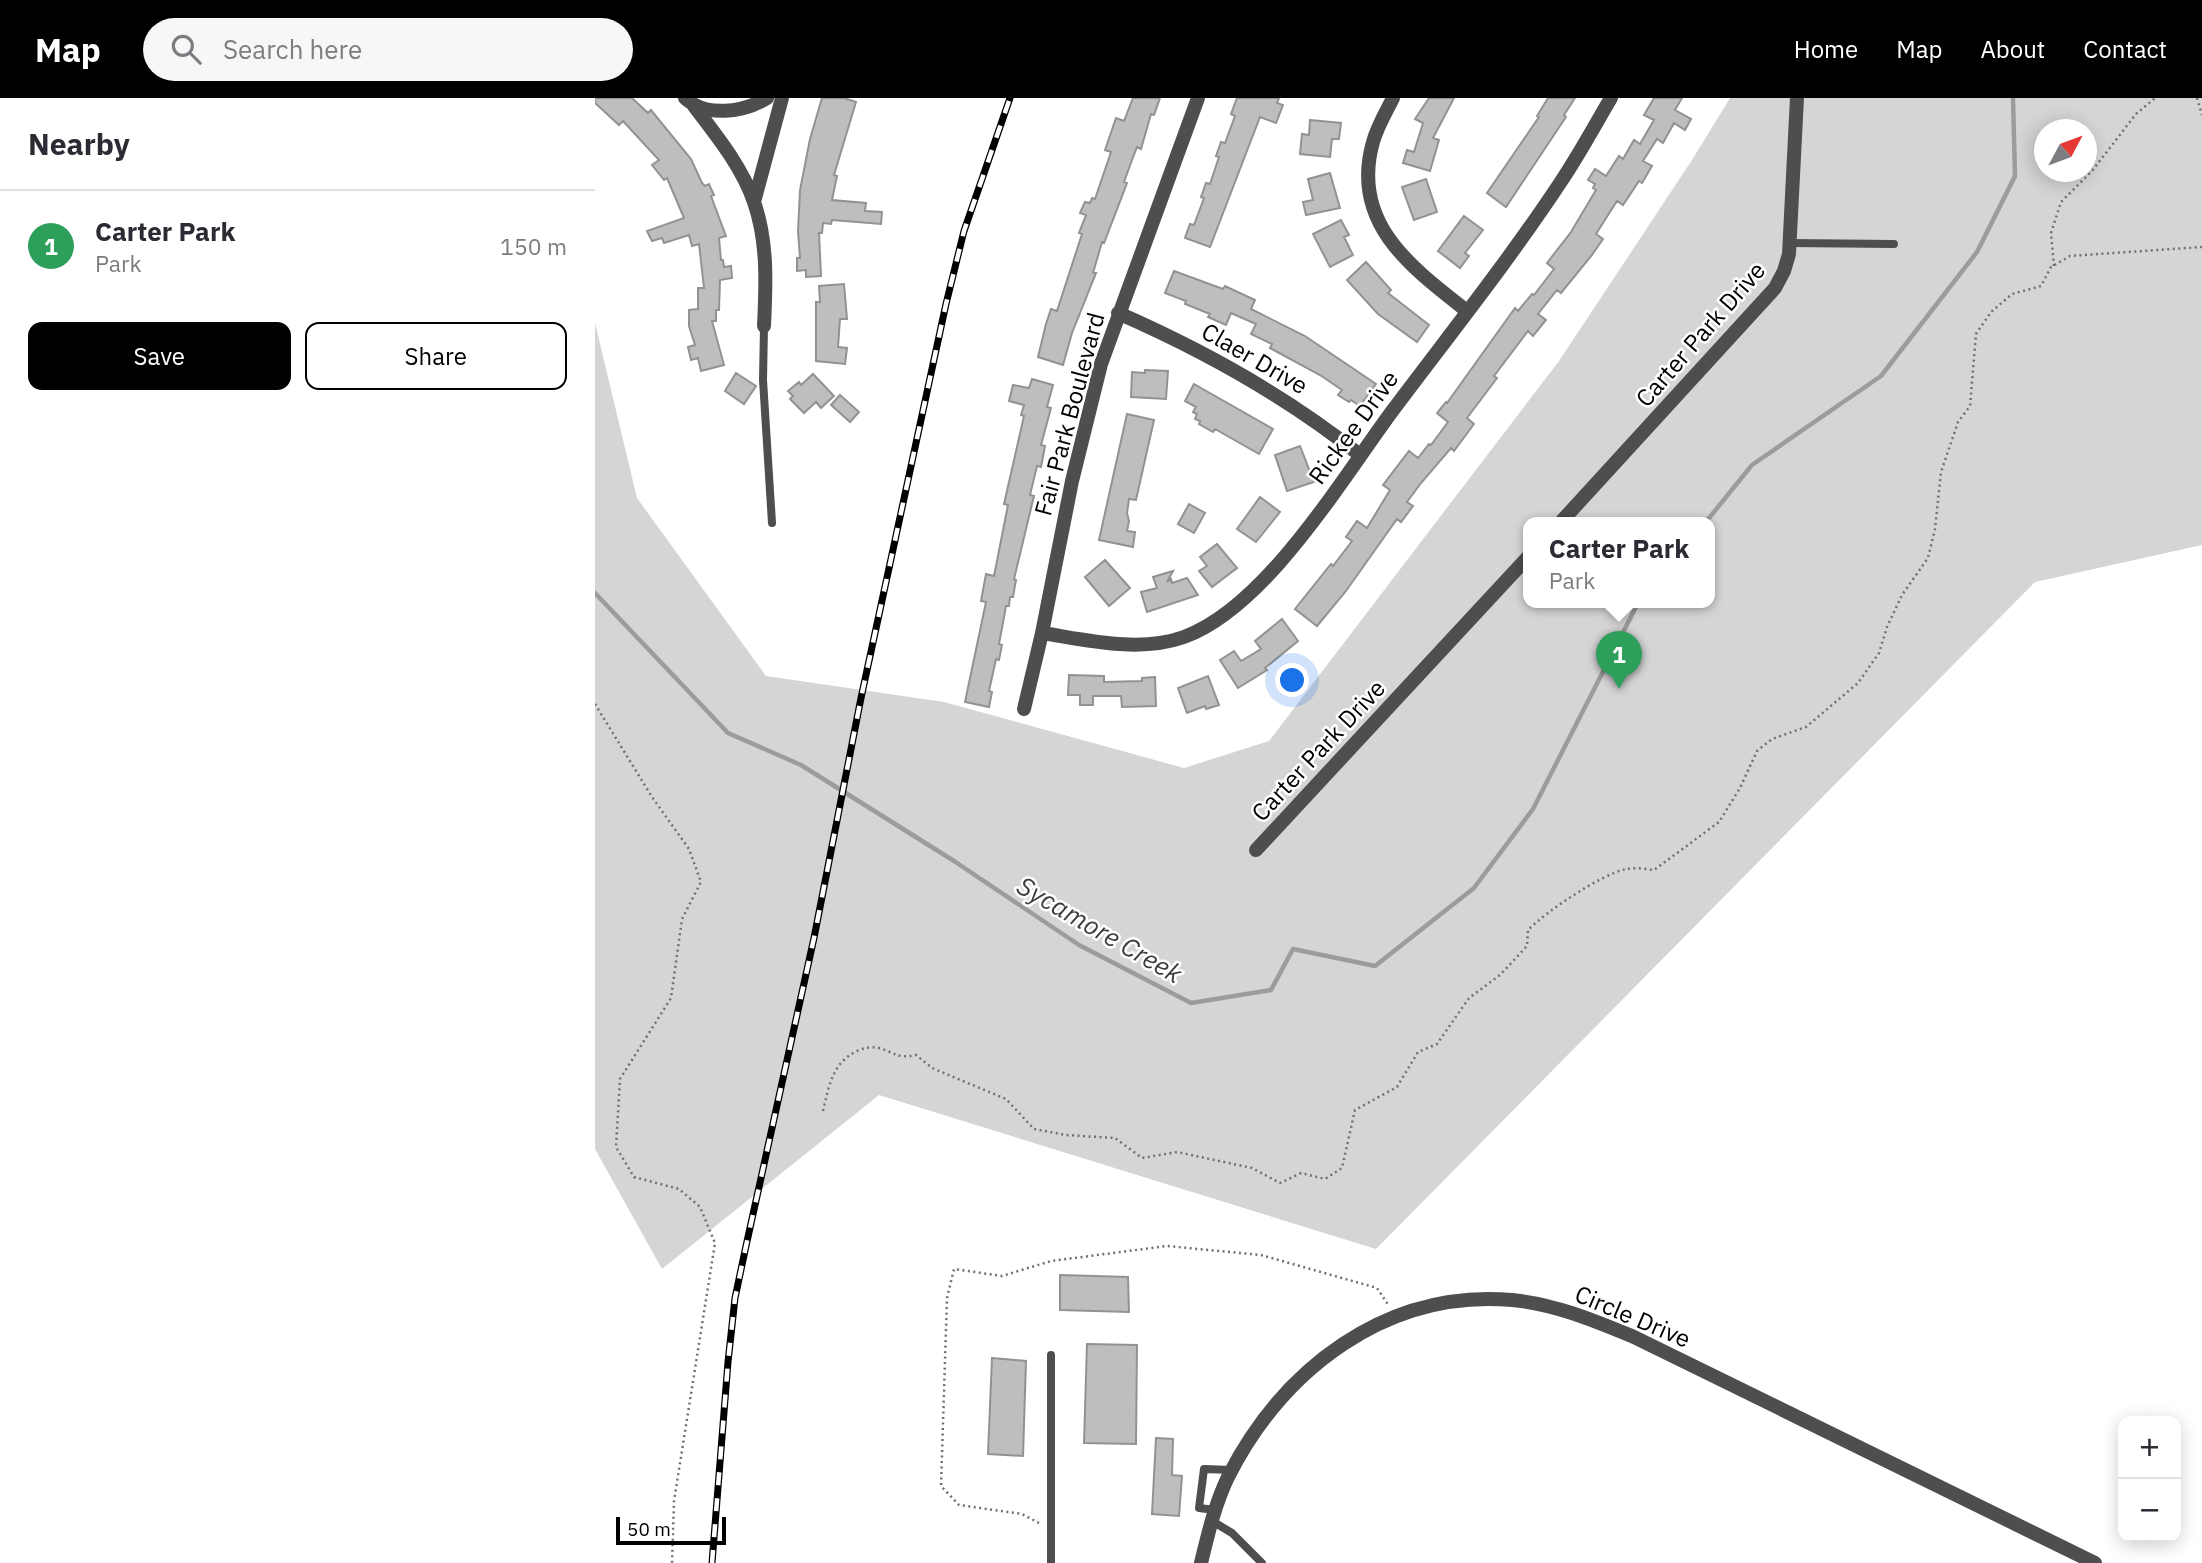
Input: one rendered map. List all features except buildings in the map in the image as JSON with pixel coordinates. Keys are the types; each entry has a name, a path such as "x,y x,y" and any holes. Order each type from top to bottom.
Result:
{"street":[{"path":"690,102 720,110 740,109 767,98"},
{"path":"754,202 782,98"},
{"name":"Fair Park Boulevard","path":"1024,709 1086,421 1101,364 1198,98"},
{"path":"1393,98 1374,139 1367,176 1369,195 1382,228 1401,257 1467,311"},
{"name":"Rickee Drive","path":"1042,633 1102,643 1158,642 1183,637 1209,625 1237,605 1273,571 1467,311 1564,178 1611,98"},
{"name":"Carter Park Drive","path":"1566,517 1775,288 1784,271 1790,243 1797,98"},
{"path":"690,102 730,155 754,202 765,265 764,326"},
{"name":"Claer Drive","path":"1118,313 1184,342 1249,378 1322,424 1360,455"},
{"name":"Carter Park Drive","path":"1256,850 1523,562"},
{"name":"Circle Drive","path":"1201,1563 1214,1516 1232,1470 1278,1400 1307,1370 1338,1346 1373,1326 1443,1303 1477,1299 1513,1300 1559,1309 1634,1337 2095,1563"}],"lane":[{"path":"1790,243 1894,244"},
{"path":"764,326 763,380 772,523"},
{"path":"1051,1355 1051,1563"},
{"path":"1232,1470 1204,1469 1199,1508 1214,1516 1262,1563"}],"path":[{"path":"2054,266 2051,233 2061,202 2092,171 2136,114 2155,98"},
{"path":"2197,98 2202,115"},
{"path":"823,1111 831,1076 845,1057 864,1048 877,1048 902,1058 916,1055 932,1068 1006,1099 1034,1129 1066,1135 1115,1138 1142,1158 1177,1152 1252,1168 1280,1183 1301,1173 1325,1179 1342,1167 1355,1110 1397,1087 1418,1052 1437,1044 1469,998 1500,975 1527,946 1528,930 1539,919 1593,883 1628,868 1654,870 1719,822 1740,788 1757,751 1772,739 1806,727 1858,683 1879,653 1887,627 1902,595 1928,558 1935,530 1941,472 1958,422 1970,406 1976,334 1991,312 2012,293 2041,286 2054,266 2070,256 2202,247"},
{"path":"595,704 652,797 689,849 701,882 682,919 671,998 620,1079 616,1147 634,1177 679,1189 700,1207 715,1243 674,1501 672,1563"},
{"path":"1051,1528 1022,1514 959,1505 941,1486 947,1298 954,1269 1002,1276 1051,1261 1167,1246 1261,1255 1377,1288 1398,1317"}],"shaded area":[{"path":"1730,98 2202,98 2202,545 2035,582 1376,1249 879,1095 662,1269 595,1149 595,323 637,498 766,676 944,702 1184,768 1269,741 1559,361"}],"waterway":[{"name":"Sycamore Creek","path":"1710,517 1752,465 1881,376 1977,252 2015,176 2013,98"},
{"name":"Sycamore Creek","path":"595,593 728,733 801,765 954,861 1079,945 1191,1003 1271,990 1293,949 1375,966 1474,888 1533,809 1635,608"}],"railway":[{"path":"712,1563 735,1298 814,938 861,698 946,304 964,231 1010,98"}],"place":[{"name":"Carter Park","path":"1619,689"}]}
